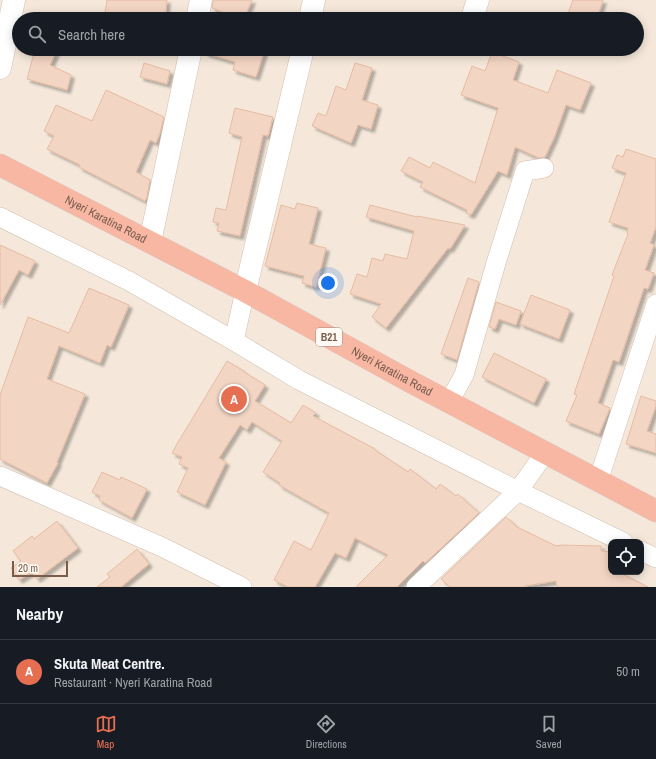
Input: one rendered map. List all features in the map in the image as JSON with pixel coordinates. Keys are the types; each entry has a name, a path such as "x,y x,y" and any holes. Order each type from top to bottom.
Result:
{"highway":[{"name":"Nyeri Karatina Road","path":"0,166 245,291 449,402 656,511"}],"street":[{"path":"0,68 14,0"},
{"path":"198,12 201,0"},
{"path":"311,12 314,0"},
{"path":"150,242 190,56"},
{"path":"234,341 301,56"},
{"path":"449,402 464,375 496,263 525,171 544,168"},
{"path":"0,216 129,281 300,380 617,539"},
{"path":"598,481 656,304"},
{"path":"416,587 518,490 545,453"},
{"path":"0,476 162,547 242,587"},
{"path":"644,552 656,558"}],"shaded area":[{"path":"0,0 656,0 656,587 0,587"}],"building":[{"path":"107,0 167,0 166,12 105,12"},
{"path":"213,0 252,0 247,12 222,12 212,8"},
{"path":"573,0 603,0 599,12 569,12"},
{"path":"33,56 54,56 50,65 71,75 67,90 27,79"},
{"path":"215,56 263,56 256,77 233,70 235,62"},
{"path":"491,56 503,56 519,62 513,80 548,93 557,70 591,83 580,110 566,105 554,138 545,157 539,158 515,147 507,175 498,171 471,215 466,213 467,210 420,187 423,182 401,171 409,157 430,168 433,162 475,183 498,108 461,95 472,66 485,71"},
{"path":"144,63 170,71 167,84 140,77"},
{"path":"355,63 372,68 362,100 378,105 371,129 358,125 351,143 312,126 318,113 326,116 336,86 346,90"},
{"path":"106,90 164,117 156,143 150,140 136,172 150,180 145,201 79,167 80,165 47,149 54,136 44,131 56,105 92,121"},
{"path":"235,108 273,117 268,136 263,135 240,236 217,231 219,223 213,222 216,208 226,210 242,137 229,133"},
{"path":"626,149 656,159 656,227 650,243 654,245 645,270 654,273 648,289 644,288 619,362 613,360 598,403 610,408 599,434 566,421 577,395 574,394 614,276 612,275 628,234 628,228 609,222 626,173 612,168 617,155 623,157"},
{"path":"297,203 318,208 309,244 326,248 316,287 302,283 304,276 265,266 281,205 295,209"},
{"path":"370,205 417,217 465,225 450,249 448,248 386,328 372,317 381,304 350,294 357,274 367,277 372,258 383,261 385,254 407,259 414,231 366,217"},
{"path":"0,245 35,261 28,275 19,270 0,305"},
{"path":"468,278 479,282 457,360 441,354"},
{"path":"89,288 129,305 111,347 107,345 100,363 59,346 47,379 85,394 57,462 58,463 47,483 0,459 0,395 28,317 69,333"},
{"path":"531,295 570,310 559,339 520,324"},
{"path":"496,302 521,311 516,325 499,319 495,329 489,327"},
{"path":"494,353 546,379 534,403 482,377"},
{"path":"227,361 265,385 255,401 291,423 303,405 316,413 313,416 375,449 408,472 410,469 436,489 440,484 456,496 458,494 479,513 425,563 423,561 397,587 356,587 388,555 355,538 346,558 335,553 315,587 288,587 274,580 294,541 311,550 329,513 279,485 280,483 263,472 282,441 252,422 247,430 240,425 219,458 226,462 205,505 177,492 188,468 179,464 182,457 172,453"},
{"path":"641,396 656,401 656,406 647,431 656,434 656,453 626,444"},
{"path":"102,472 120,480 121,477 147,489 132,518 99,500 100,496 92,492"},
{"path":"506,517 517,527 556,546 601,546 601,551 608,552 608,575 625,575 648,587 557,587 556,581 525,587 450,587 441,579"},
{"path":"57,521 78,548 37,579 32,572 19,580 11,568 21,561 13,551 32,536 34,539"},
{"path":"137,549 149,564 121,587 97,587 110,577 107,574"}],"place":[{"name":"Skuta Meat Centre.","path":"234,399"}]}
